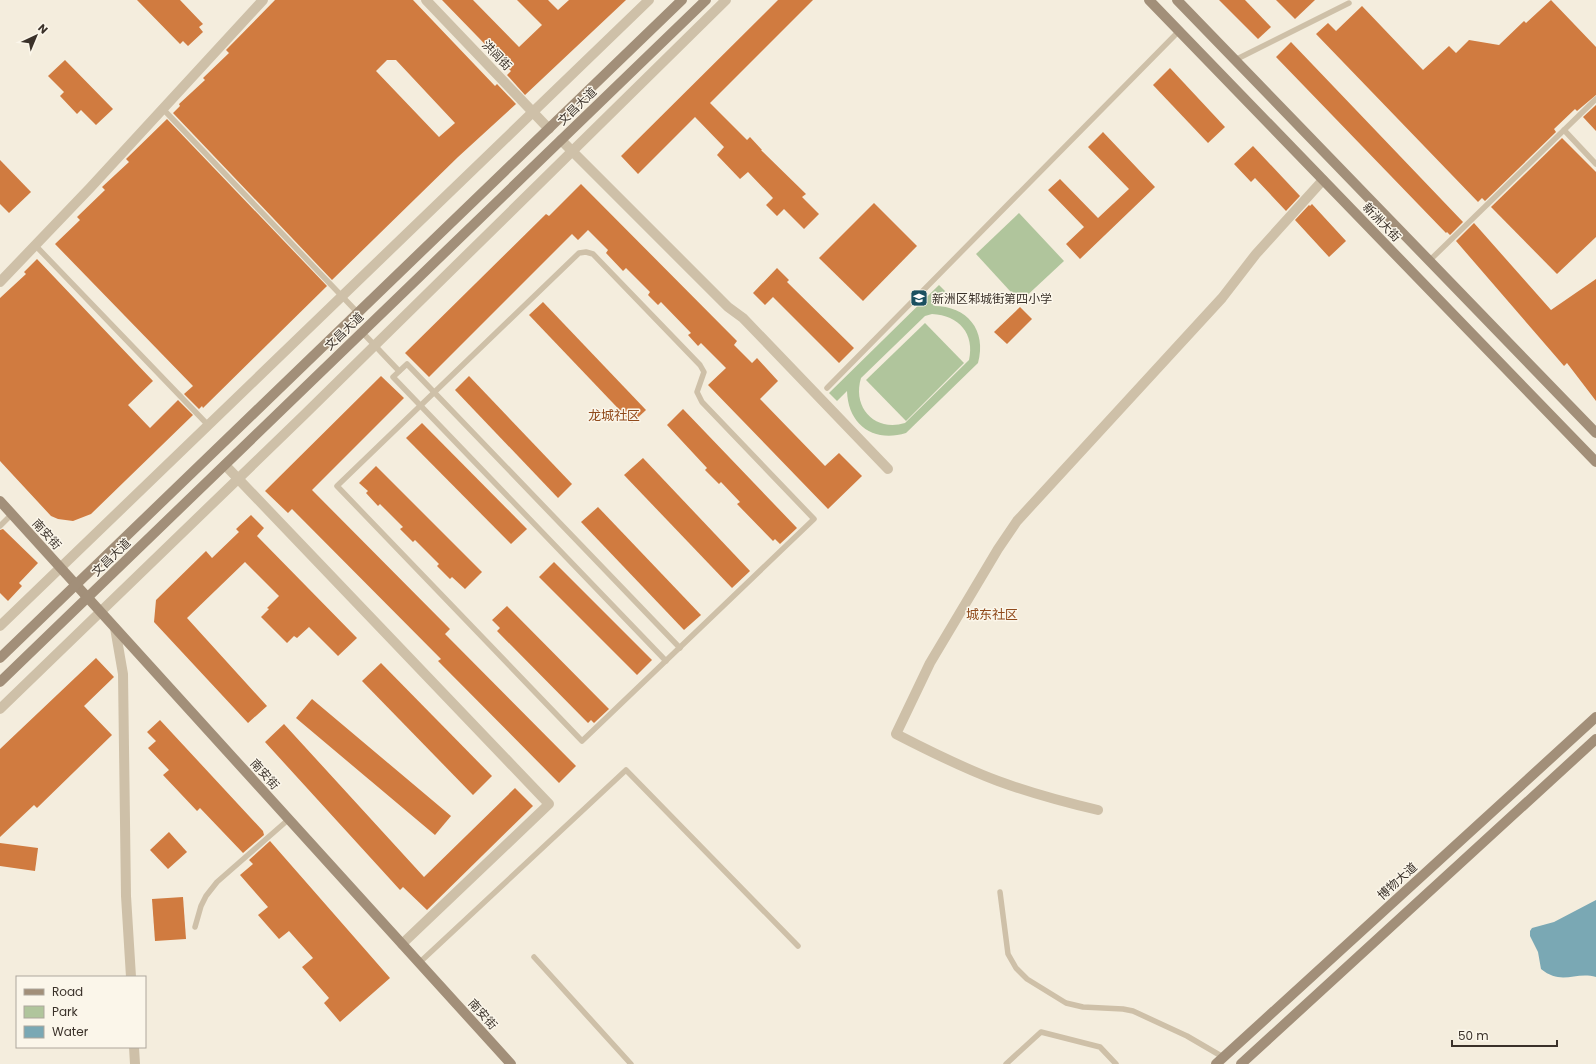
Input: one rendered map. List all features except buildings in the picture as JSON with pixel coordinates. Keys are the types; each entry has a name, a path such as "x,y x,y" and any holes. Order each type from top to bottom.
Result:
{"main road":[{"name":"文昌大道","path":"0,658 682,0"},
{"name":"文昌大道","path":"0,682 706,0"},
{"name":"新洲大街","path":"1149,0 1596,462"},
{"name":"新洲大街","path":"1177,0 1596,433"},
{"name":"南安街","path":"0,501 511,1064"},
{"name":"博物大道","path":"1220,1061 1596,717"},
{"path":"1241,1064 1596,739"}],"street":[{"path":"0,282 163,109 263,0"},
{"name":"洪闾街","path":"426,0 549,129"},
{"path":"0,626 649,0"},
{"path":"0,709 375,346 726,0"},
{"path":"561,140 728,306 743,318 888,469"},
{"path":"1098,810 1055,800 998,781 952,762 896,734 930,663 998,548 1017,521 1222,298 1256,254 1324,180"},
{"path":"225,464 549,804 402,944"},
{"path":"115,628 123,674 126,896 131,976"},
{"path":"134,1048 135,1064"}],"lane":[{"path":"1234,60 1349,3"},
{"path":"828,388 1179,31"},
{"path":"1430,261 1596,98"},
{"path":"163,109 358,313"},
{"path":"1564,130 1596,164"},
{"path":"35,245 208,425"},
{"path":"586,252 593,254 700,366 704,372 697,392 702,402 814,519 582,742 337,486 420,406 579,253 586,252"},
{"path":"362,332 399,371"},
{"path":"666,661 392,377 407,364 680,648"},
{"path":"0,526 12,514"},
{"path":"419,963 626,770 798,946"},
{"path":"195,927 201,906 206,896 217,882 289,819"},
{"path":"1000,892 1008,954 1016,968 1027,979 1066,1003 1082,1007 1123,1009 1140,1014 1187,1036 1220,1061"},
{"path":"534,957 631,1064"},
{"path":"1006,1064 1042,1032 1100,1047 1116,1064"}],"green space":[{"path":"1019,213 1064,261 1020,302 976,254"},
{"path":"939,285 947,293 934,306 946,307 965,315 977,330 980,340 978,363 906,433 883,435 874,433 858,422 852,413 847,391 837,401 829,393","holes":["932,314 942,315 957,322 967,334 970,342 969,360 905,423 894,425 876,421 868,415 863,408 859,389 861,378 925,316"]},
{"path":"925,323 964,363 906,421 866,380"}],"water":[{"path":"1596,900 1596,977 1556,977 1541,969 1538,952 1530,936 1530,931 1532,928 1554,922"}],"place":[{"name":"新洲区邾城街第四小学","path":"919,298"}],"district":[{"name":"龙城社区","path":"614,415"},
{"name":"城东社区","path":"992,614"}]}
